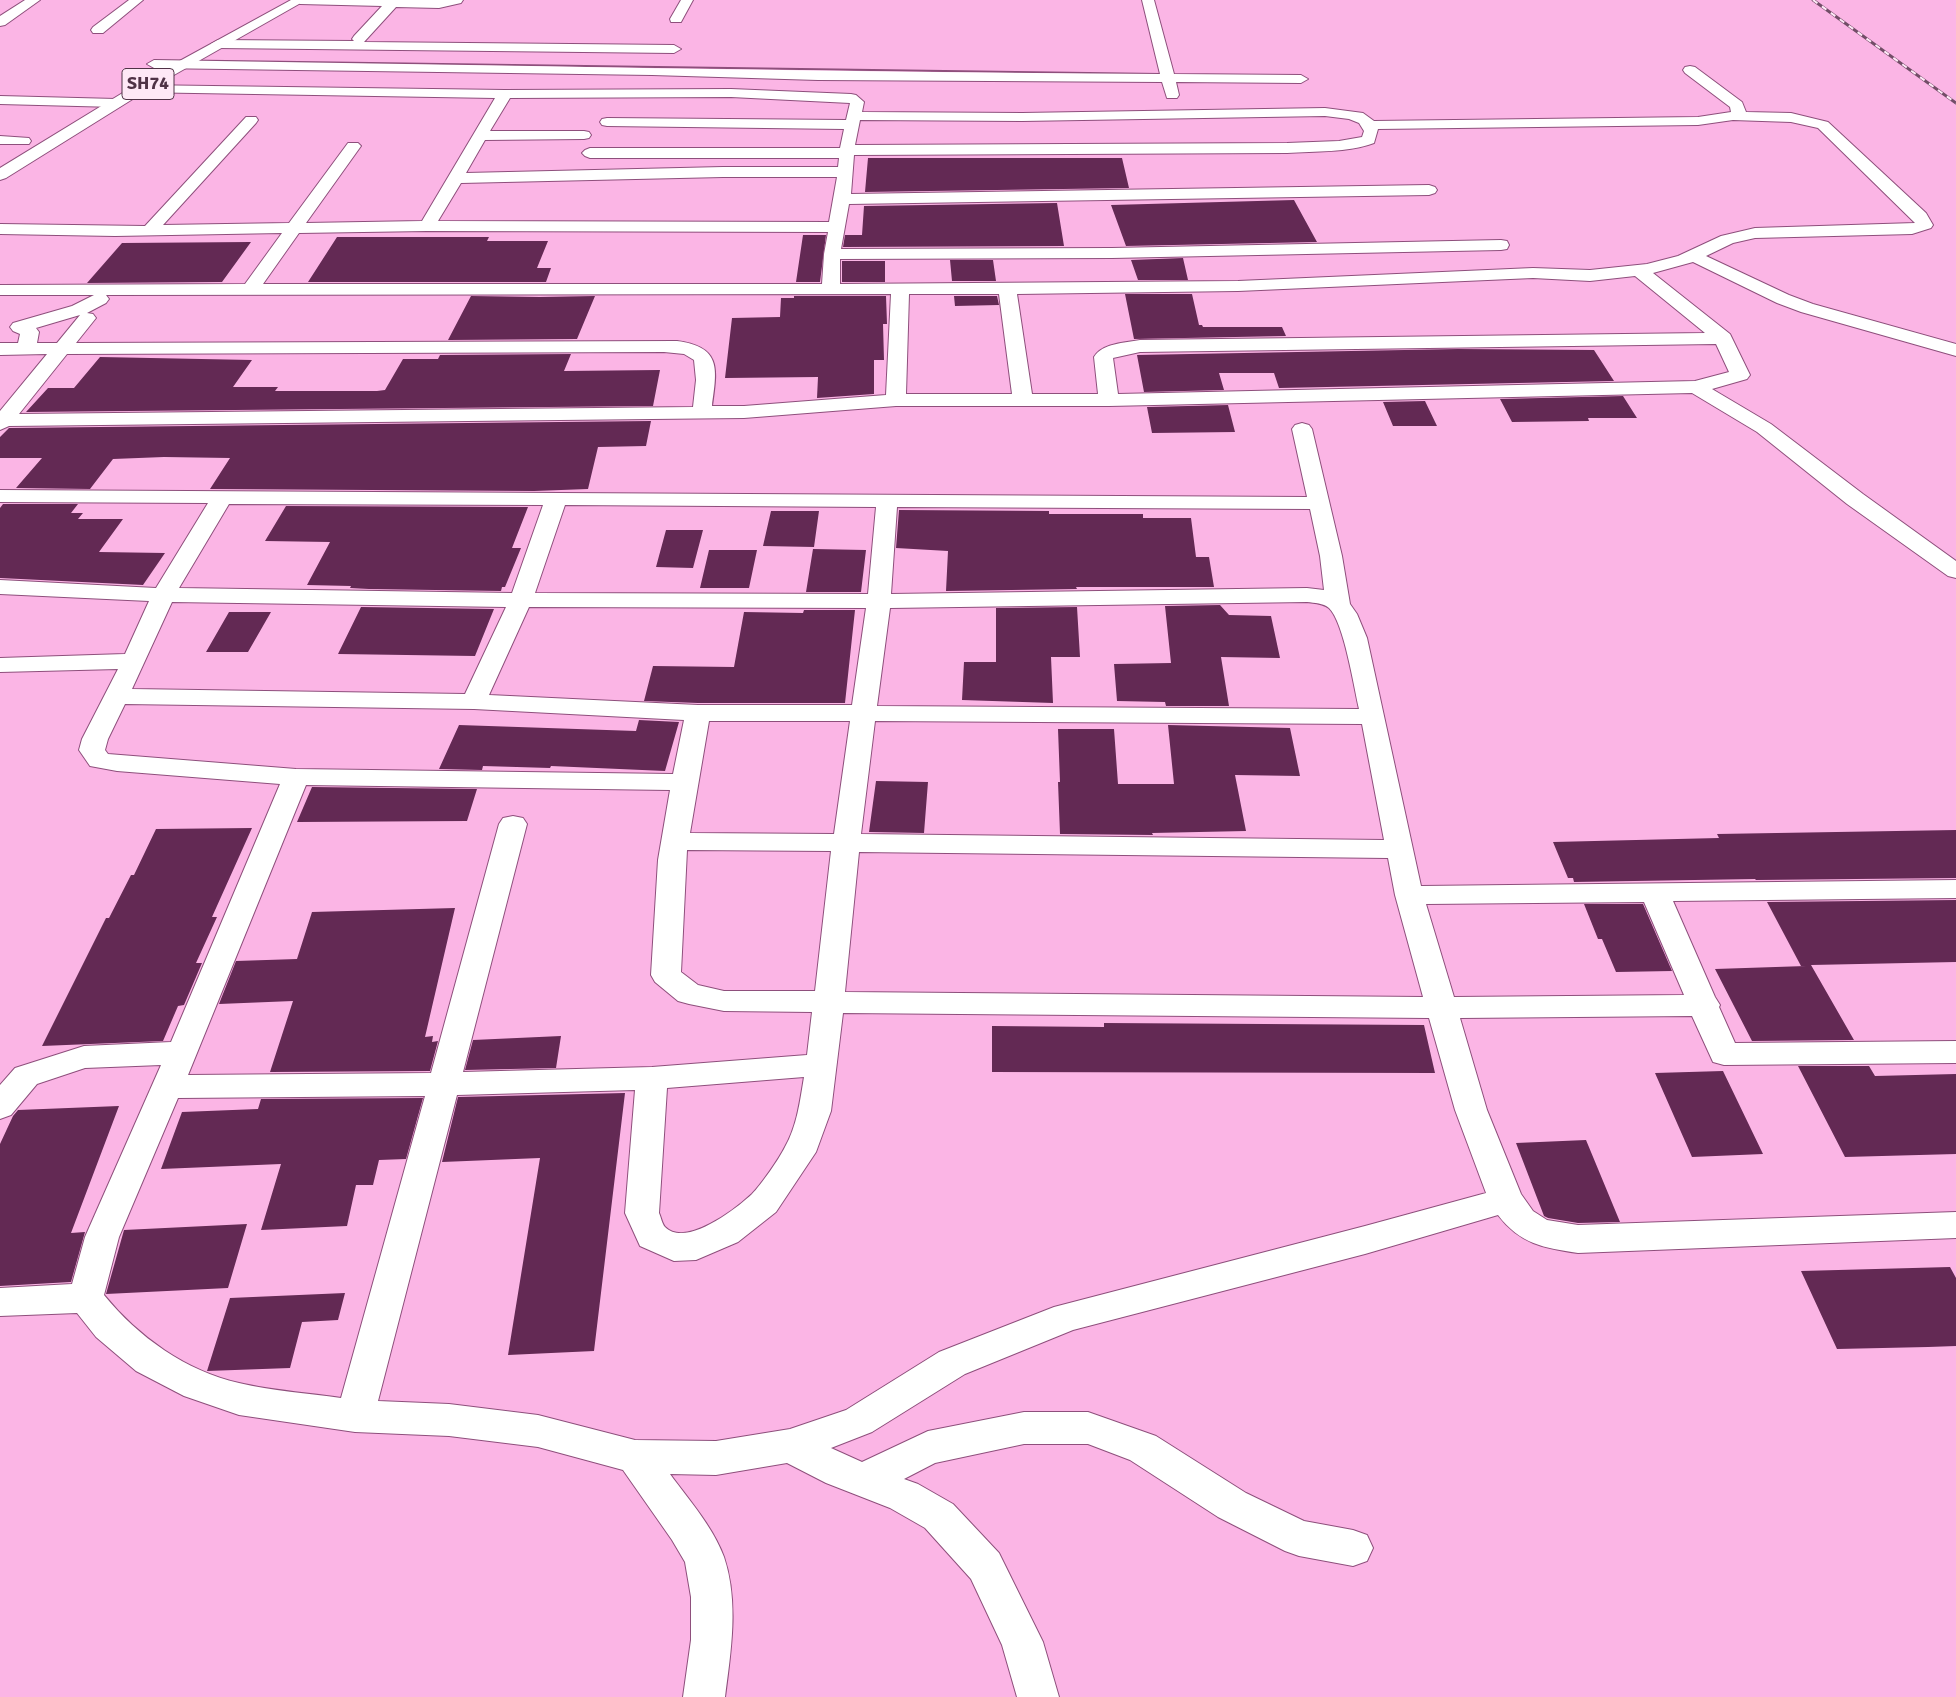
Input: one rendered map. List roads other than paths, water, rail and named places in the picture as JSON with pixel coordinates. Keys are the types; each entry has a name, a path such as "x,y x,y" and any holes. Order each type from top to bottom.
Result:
{"street":[{"path":"0,22 34,0"},
{"path":"98,30 137,0"},
{"path":"300,0 394,1 439,4 457,0"},
{"name":"SH74","path":"134,80 180,58 218,44 300,0"},
{"path":"676,19 687,0"},
{"path":"1148,0 1177,114"},
{"path":"359,39 394,1"},
{"path":"218,44 674,49"},
{"path":"180,58 818,76 1301,79"},
{"name":"SH74","path":"0,174 114,97 154,64 180,58"},
{"path":"1690,70 1737,106 1739,114 1734,116"},
{"path":"134,80 505,94 731,93 851,98 857,102 847,152 842,199 832,254 831,289"},
{"path":"427,226 505,94"},
{"path":"0,100 89,101 114,97"},
{"path":"65,116 89,101"},
{"path":"590,153 1339,146 1358,144 1369,140 1372,134 1370,125 1364,118 1341,112 854,121 607,122"},
{"path":"3,298 22,290 1007,289 1238,286 1533,273 1569,276 1638,270 1671,264 1733,237 1755,233 1912,229 1925,225 1920,216 1823,125 1810,120 1734,116 1675,122 1370,125"},
{"path":"150,230 251,120"},
{"path":"0,156 40,131"},
{"path":"480,136 584,135"},
{"path":"0,140 24,141"},
{"path":"249,291 353,146"},
{"path":"456,178 723,172 845,172"},
{"path":"842,199 1429,190"},
{"path":"0,229 150,230 427,226 837,227"},
{"path":"832,254 1122,252 1501,245"},
{"path":"1693,256 1783,299 1807,308 1956,350"},
{"path":"1,422 744,412 896,400 1109,400 1696,387 1740,375 1723,338 1638,270"},
{"path":"896,400 900,289"},
{"path":"1007,289 1024,400"},
{"path":"0,331 78,310 99,300 109,291"},
{"path":"1,422 87,318"},
{"path":"19,327 30,332 26,349"},
{"path":"1109,400 1103,357 1108,352 1140,346 1723,338"},
{"path":"0,349 592,344 664,346 689,349 700,354 707,366 702,412"},
{"path":"1696,387 1764,428 1855,499 1956,571"},
{"path":"1302,429 1333,564 1338,604"},
{"path":"0,496 1318,503"},
{"path":"222,498 163,595 134,661 95,739 92,750 99,760 296,777 684,782"},
{"path":"474,702 521,600 556,499"},
{"path":"652,1078 642,1213 652,1236 674,1247 696,1246 726,1232 764,1203 800,1152 814,1111 829,1002 846,844 879,601 888,501"},
{"path":"0,587 163,595 272,595 521,600 879,601 1307,595 1327,597 1338,604 1345,614 1355,638 1409,895 1471,1110 1506,1200 1521,1220 1535,1229 1549,1234 1578,1239 1956,1225"},
{"path":"0,686 8,664 134,661"},
{"path":"117,696 474,702 698,713 865,712 1373,717"},
{"path":"698,713 684,782 672,860 666,975 689,994 724,1001 1443,1008 1705,1005"},
{"path":"86,1298 102,1237 182,1053 296,777"},
{"path":"355,1416 513,824"},
{"path":"675,841 1399,849"},
{"path":"1409,895 1956,889"},
{"path":"1655,893 1705,1005 1724,1054 1956,1052"},
{"path":"0,1107 26,1076 84,1057 182,1053"},
{"path":"166,1087 445,1084 652,1078 820,1065"},
{"path":"86,1298 108,1327 149,1360 197,1385 239,1399 355,1416 449,1420 538,1432 635,1457 716,1458 790,1446 859,1421 952,1364 1066,1317 1365,1240 1506,1200"},
{"path":"0,1302 86,1298"},
{"path":"864,1480 928,1448 1024,1428 1088,1428 1143,1448 1232,1505 1300,1538 1353,1548"},
{"path":"790,1446 840,1471 904,1496 939,1516 985,1566 1022,1642 1038,1697"},
{"path":"635,1457 686,1528 704,1558 711,1597 712,1640 704,1697"}],"railway":[{"path":"1813,0 1956,103"}]}
